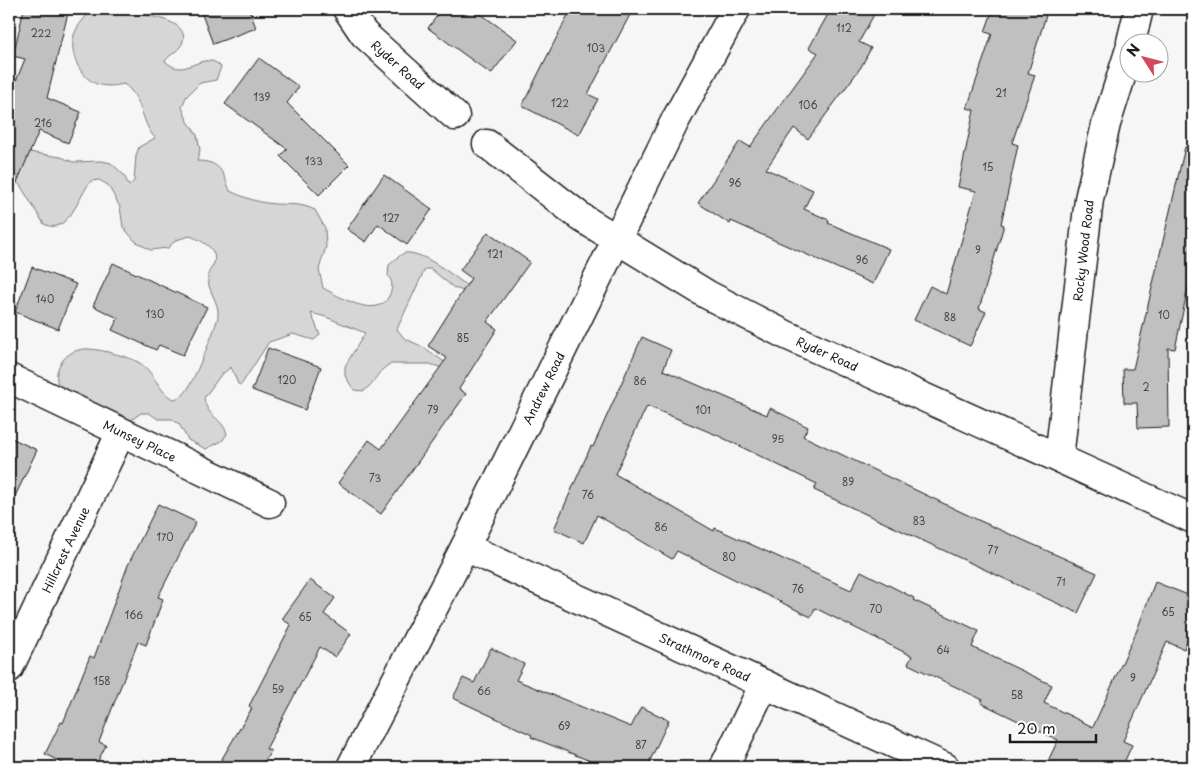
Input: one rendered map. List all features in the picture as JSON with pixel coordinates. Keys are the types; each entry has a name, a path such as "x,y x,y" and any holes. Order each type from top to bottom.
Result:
{"street":[{"name":"Ryder Road","path":"347,9 364,34 455,116"},
{"name":"Andrew Road","path":"351,767 465,547 675,121 736,9"},
{"path":"1133,32 1139,9"},
{"name":"Rocky Wood Road","path":"1059,458 1090,199 1106,124 1120,80"},
{"name":"Ryder Road","path":"487,144 582,218 708,295 784,334 1193,519"},
{"name":"Munsey Place","path":"9,378 270,503"},
{"name":"Hillcrest Avenue","path":"9,668 121,432"},
{"name":"Strathmore Road","path":"465,547 945,767"},
{"path":"724,767 764,684"}],"shaded area":[{"path":"92,9 127,9 133,15 156,17 173,23 183,34 183,41 180,47 165,61 180,68 208,61 214,62 221,67 216,80 200,83 186,97 182,107 187,120 197,135 200,150 197,161 216,165 223,173 230,191 241,196 264,203 300,205 315,210 325,228 326,247 319,269 323,288 348,301 367,306 376,306 383,303 391,290 392,283 388,275 389,265 405,253 413,253 433,262 479,296 454,288 431,269 425,269 397,329 404,338 425,348 461,374 430,364 391,364 383,369 364,391 354,390 345,376 345,366 365,333 311,313 320,335 314,340 293,334 269,342 241,385 238,384 231,367 220,376 204,398 208,410 222,424 227,434 222,441 206,449 188,440 179,424 172,419 158,419 149,413 141,413 115,432 66,397 58,384 58,369 66,356 81,349 100,350 134,360 147,369 168,396 174,399 181,396 198,369 218,316 217,306 208,280 215,257 210,248 204,243 190,236 176,240 168,248 150,250 135,241 123,227 120,207 108,185 99,180 91,181 72,213 60,225 44,224 20,185 9,175 9,149 61,157 73,162 102,161 111,163 124,175 129,186 134,181 136,156 139,147 155,138 150,131 135,96 124,84 104,86 97,84 85,76 77,64 73,49 75,31"}],"building":[{"path":"24,9 69,9 47,98 81,112 68,143 39,131 9,201 9,98 25,59 13,56"},
{"path":"200,9 249,9 256,28 213,44"},
{"path":"442,9 474,9 517,40 491,74 428,28"},
{"path":"571,9 633,9 588,94 598,99 579,135 522,106"},
{"path":"831,9 877,9 859,42 871,48 861,67 808,139 794,128 766,169 813,190 804,209 829,220 828,223 889,249 873,284 731,221 730,224 698,203 740,141 750,147 818,53 809,48"},
{"path":"993,9 1048,9 1028,73 1035,75 1012,143 1018,145 1001,224 1004,225 979,309 986,312 970,346 914,320 930,286 946,294 976,191 958,187 974,110 967,108 992,34 985,32"},
{"path":"259,58 299,87 287,103 349,165 319,195 280,156 287,149 225,104"},
{"path":"1185,147 1193,148 1193,264 1175,349 1168,348 1169,427 1138,428 1137,403 1124,403 1123,369 1133,369"},
{"path":"384,175 432,209 407,245 378,224 366,242 347,229"},
{"path":"488,232 530,262 487,322 497,329 459,389 466,394 381,514 338,483 369,440 381,449 447,358 428,346 471,278 460,270"},
{"path":"113,263 207,307 183,355 159,345 156,350 112,330 118,318 93,306"},
{"path":"32,267 76,284 58,329 15,312"},
{"path":"642,337 671,350 663,370 767,415 770,408 808,427 803,436 978,520 1097,573 1078,613 814,490 817,484 719,436 647,406 615,474 714,531 715,528 851,590 861,571 914,598 913,600 979,631 972,647 1052,685 1044,703 1093,727 1137,630 1155,582 1193,597 1193,625 1184,649 1167,642 1123,741 1132,745 1122,767 1062,767 1048,761 1058,740 981,703 983,700 908,664 912,656 815,608 811,617 677,551 672,559 597,515 584,543 554,529"},
{"path":"268,348 321,367 305,410 252,390"},
{"path":"9,437 37,450 9,509"},
{"path":"158,504 196,522 158,597 163,599 146,645 138,642 99,742 106,745 95,767 70,767 45,754 61,722 63,723 90,656 94,658 128,565"},
{"path":"310,580 335,598 324,614 351,634 335,657 320,647 266,749 271,751 261,767 217,767 252,708 249,706 291,625 282,619"},
{"path":"491,648 524,664 516,680 631,727 641,707 669,720 647,767 605,767 531,737 532,735 453,698 463,678 474,683"}]}
